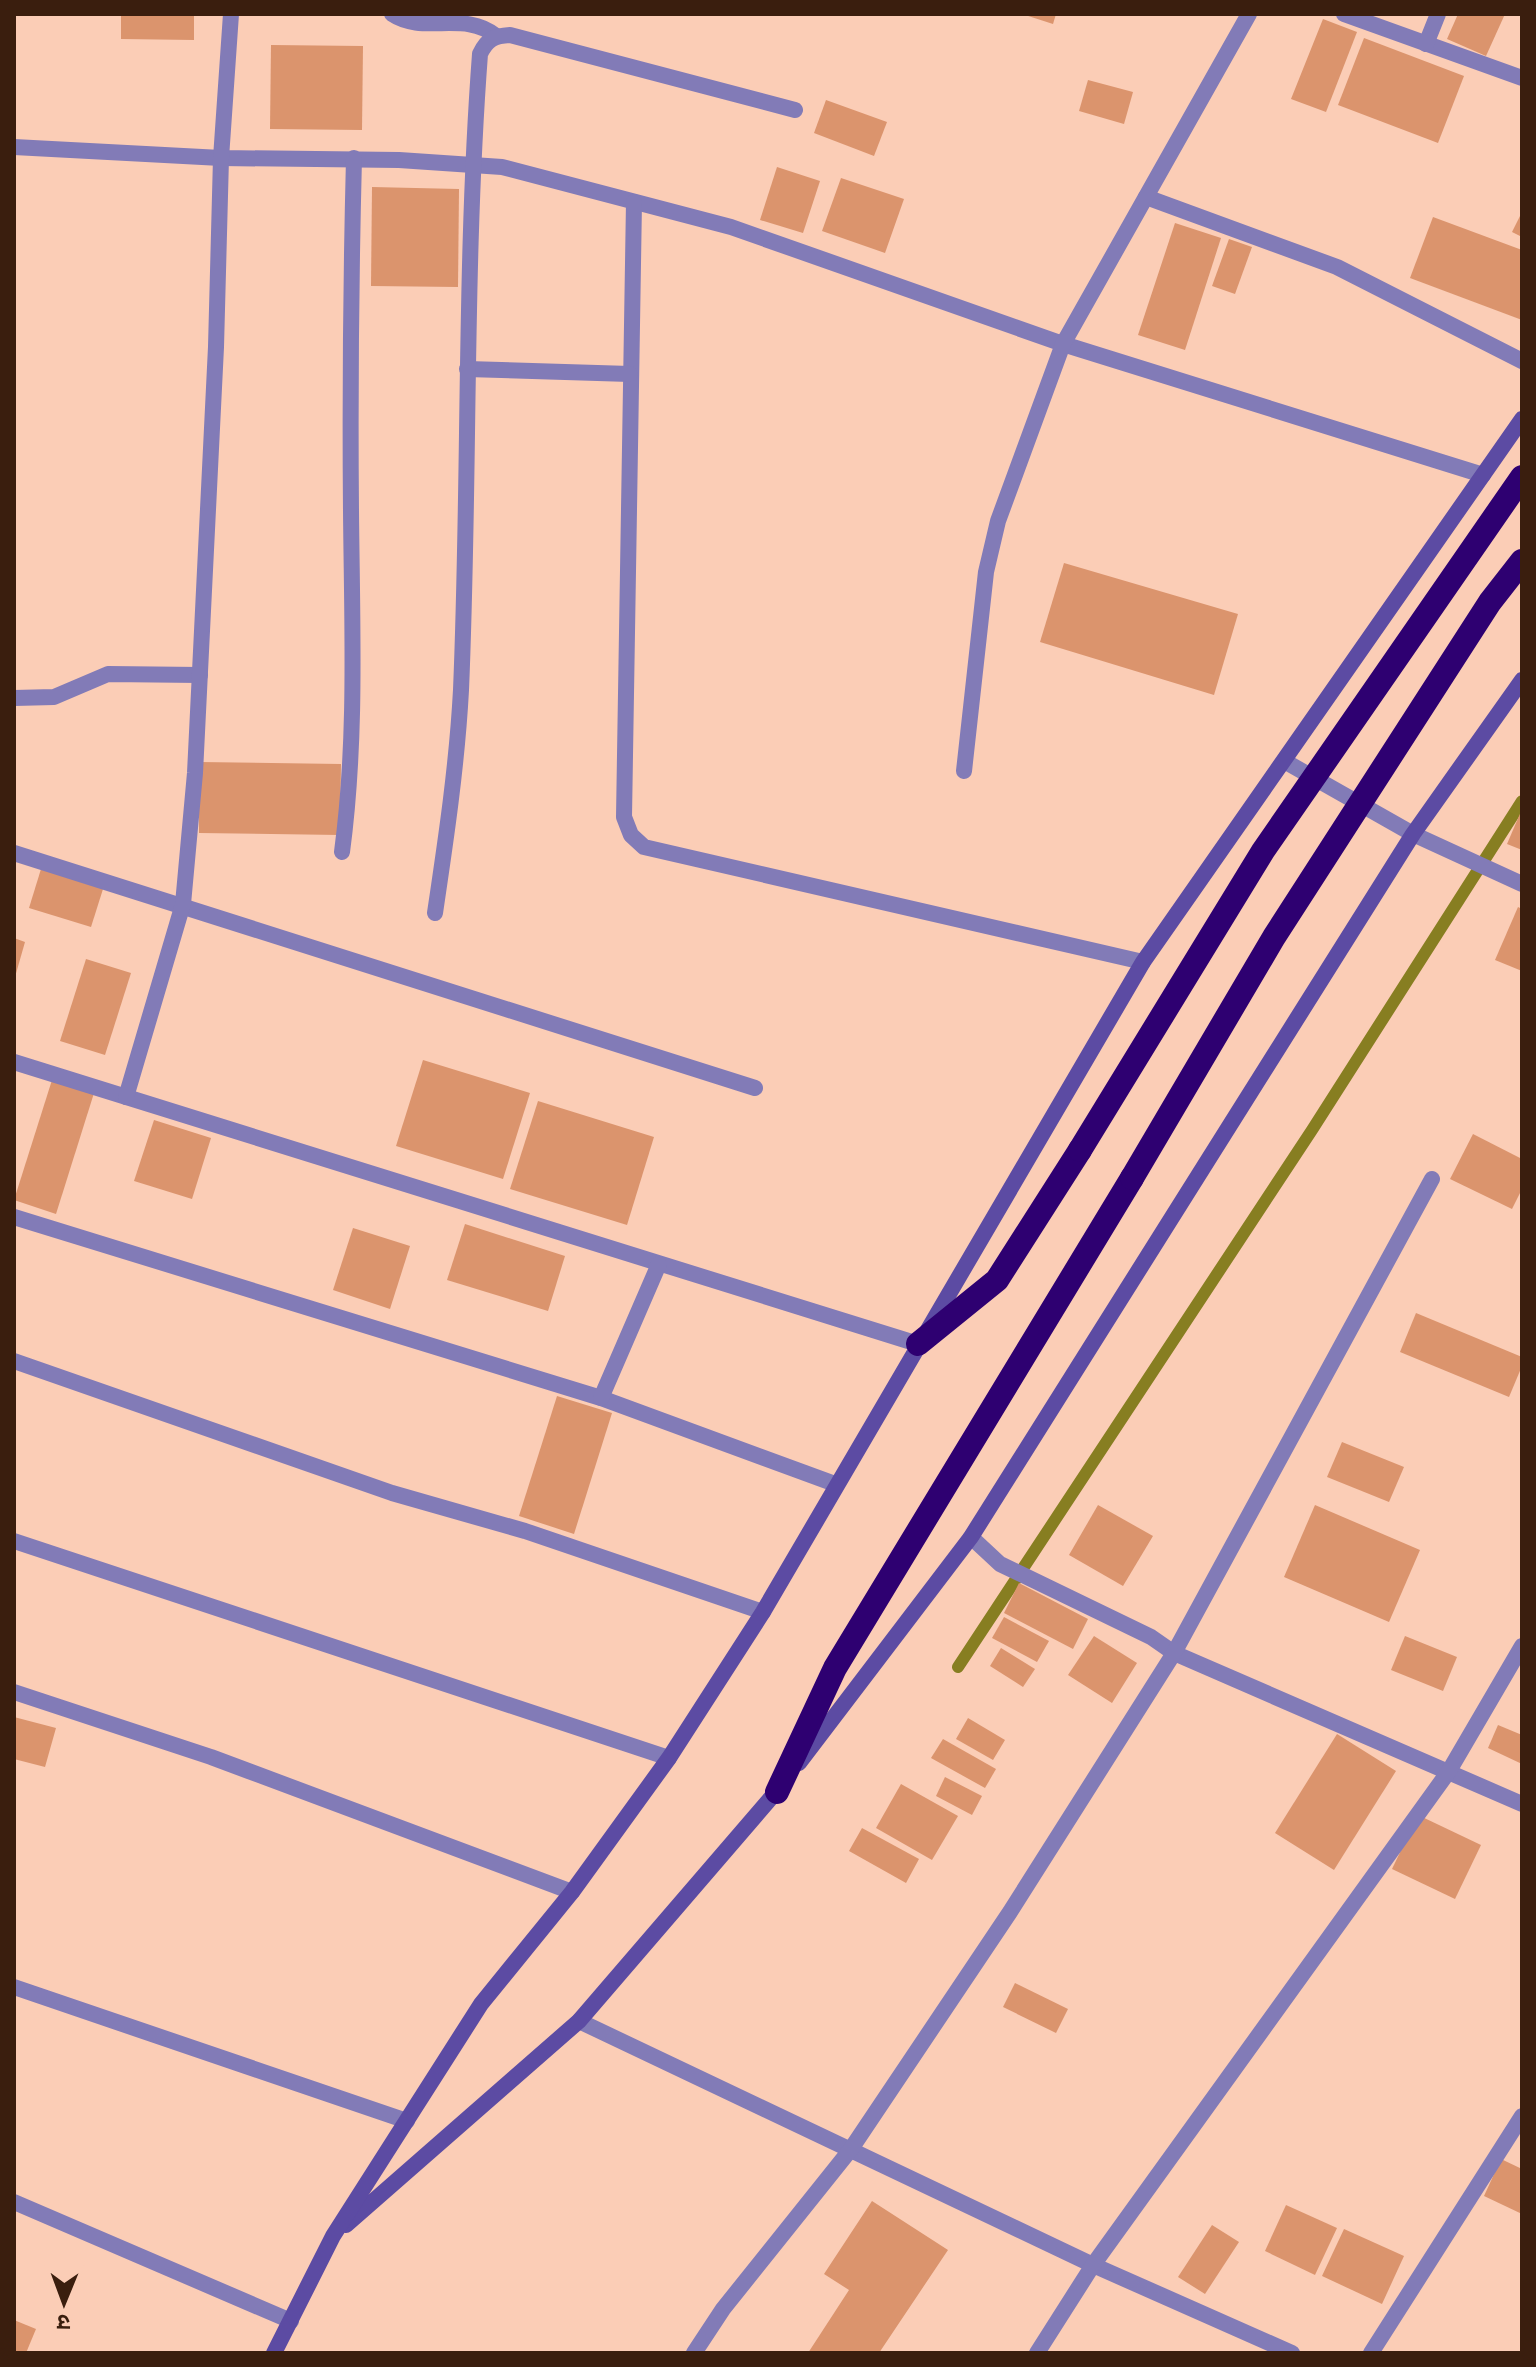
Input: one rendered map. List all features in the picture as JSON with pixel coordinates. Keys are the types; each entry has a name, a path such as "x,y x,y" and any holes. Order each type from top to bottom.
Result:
{"highway":[{"path":"918,1344 997,1280 1263,851 1522,477"},
{"path":"777,1792 835,1668 1274,937 1490,602 1522,561"}],"street":[{"path":"126,1097 183,904 200,675 216,347 221,158 231,14"},
{"path":"392,14 400,20 480,25 496,36"},
{"path":"964,771 986,572 998,521 1063,344 1249,14"},
{"path":"1344,14 1522,78"},
{"path":"1426,44 1438,14"},
{"path":"435,913 451,805 461,691 472,164 480,54 485,42 496,36 510,35 795,110"},
{"path":"14,147 221,158 354,158 502,167 731,227 1063,344 1483,475"},
{"path":"342,852 349,797 353,639 349,346 354,158"},
{"path":"1146,197 1337,267 1522,361"},
{"path":"634,202 624,817 631,835 644,847 656,850 1143,962"},
{"path":"467,369 630,374"},
{"path":"274,2353 333,2236 481,2004 572,1892 669,1758 763,1612 835,1484 1143,962 1286,762 1522,419"},
{"path":"14,698 54,697 108,674 200,675"},
{"path":"333,2236 579,2021 777,1792 971,1537 1413,834 1522,680"},
{"path":"1286,762 1413,834 1522,884"},
{"path":"14,853 183,904 755,1088"},
{"path":"14,1062 918,1344"},
{"path":"694,2353 723,2309 851,2149 1010,1912 1174,1653 1432,1179"},
{"path":"14,1217 601,1398 835,1484"},
{"path":"601,1398 659,1264"},
{"path":"14,1361 392,1493 525,1531 763,1612"},
{"path":"971,1537 1000,1564 1151,1637 1174,1653 1522,1804"},
{"path":"14,1541 669,1758"},
{"path":"1037,2353 1093,2265 1449,1771 1522,1646"},
{"path":"14,1692 211,1757 572,1892"},
{"path":"14,1987 407,2121"},
{"path":"579,2021 1093,2265 1292,2353"},
{"path":"1371,2353 1522,2116"},
{"path":"14,2202 291,2321"}],"building":[{"path":"121,14 194,14 194,40 121,39"},
{"path":"1022,14 1056,14 1053,24"},
{"path":"1458,14 1505,14 1486,56 1447,39"},
{"path":"1323,19 1357,32 1326,112 1291,99"},
{"path":"1364,38 1464,76 1438,143 1338,105"},
{"path":"271,45 363,46 362,130 270,129"},
{"path":"1088,80 1133,92 1124,124 1079,111"},
{"path":"826,100 887,122 874,156 814,133"},
{"path":"777,167 820,181 803,233 760,220"},
{"path":"841,178 904,199 885,253 822,231"},
{"path":"372,187 459,189 458,287 371,286"},
{"path":"1522,212 1522,237 1512,232"},
{"path":"1433,217 1522,250 1522,320 1410,278"},
{"path":"1175,223 1221,238 1185,350 1138,335"},
{"path":"1229,239 1252,247 1235,294 1212,286"},
{"path":"1064,563 1238,614 1214,695 1040,642"},
{"path":"199,762 341,764 340,835 199,833"},
{"path":"1522,809 1522,850 1507,844"},
{"path":"41,869 103,889 91,927 29,908"},
{"path":"1518,907 1522,909 1522,971 1495,960"},
{"path":"14,938 25,942 15,977 14,976"},
{"path":"86,959 131,973 105,1055 60,1041"},
{"path":"423,1060 530,1093 503,1179 396,1146"},
{"path":"52,1080 94,1093 56,1214 14,1200"},
{"path":"538,1101 654,1137 627,1225 510,1189"},
{"path":"154,1120 211,1138 192,1199 134,1181"},
{"path":"1473,1134 1522,1159 1522,1189 1512,1209 1450,1179"},
{"path":"465,1224 565,1256 548,1311 447,1280"},
{"path":"353,1228 410,1246 390,1309 333,1290"},
{"path":"1416,1313 1522,1357 1522,1366 1509,1397 1400,1352"},
{"path":"557,1396 612,1413 574,1534 519,1516"},
{"path":"1342,1442 1404,1467 1389,1502 1327,1477"},
{"path":"1098,1505 1153,1536 1123,1586 1069,1555"},
{"path":"1315,1505 1420,1550 1389,1622 1284,1577"},
{"path":"1019,1583 1088,1619 1073,1649 1004,1613"},
{"path":"1004,1617 1049,1641 1037,1662 992,1638"},
{"path":"1094,1636 1137,1663 1112,1703 1068,1675"},
{"path":"1405,1636 1457,1657 1443,1691 1391,1670"},
{"path":"1001,1648 1035,1669 1023,1687 990,1666"},
{"path":"14,1717 56,1728 45,1767 14,1759"},
{"path":"968,1718 1005,1740 993,1760 956,1739"},
{"path":"1498,1725 1522,1735 1522,1764 1488,1748"},
{"path":"1337,1734 1396,1771 1334,1870 1275,1833"},
{"path":"943,1739 996,1769 985,1788 931,1758"},
{"path":"945,1777 982,1796 972,1815 936,1796"},
{"path":"901,1784 958,1816 932,1860 876,1828"},
{"path":"1418,1815 1481,1845 1455,1899 1392,1869"},
{"path":"862,1828 919,1859 906,1883 849,1851"},
{"path":"1015,1983 1068,2009 1056,2033 1003,2007"},
{"path":"1501,2159 1522,2169 1522,2214 1484,2196"},
{"path":"872,2201 948,2250 879,2353 808,2353 849,2290 824,2274"},
{"path":"1286,2205 1337,2228 1315,2275 1265,2251"},
{"path":"1212,2225 1239,2242 1205,2294 1178,2277"},
{"path":"1344,2229 1404,2256 1382,2304 1322,2276"},
{"path":"14,2320 36,2329 26,2353 14,2353"}],"waterway":[{"path":"958,1667 1312,1130 1522,801"}]}
